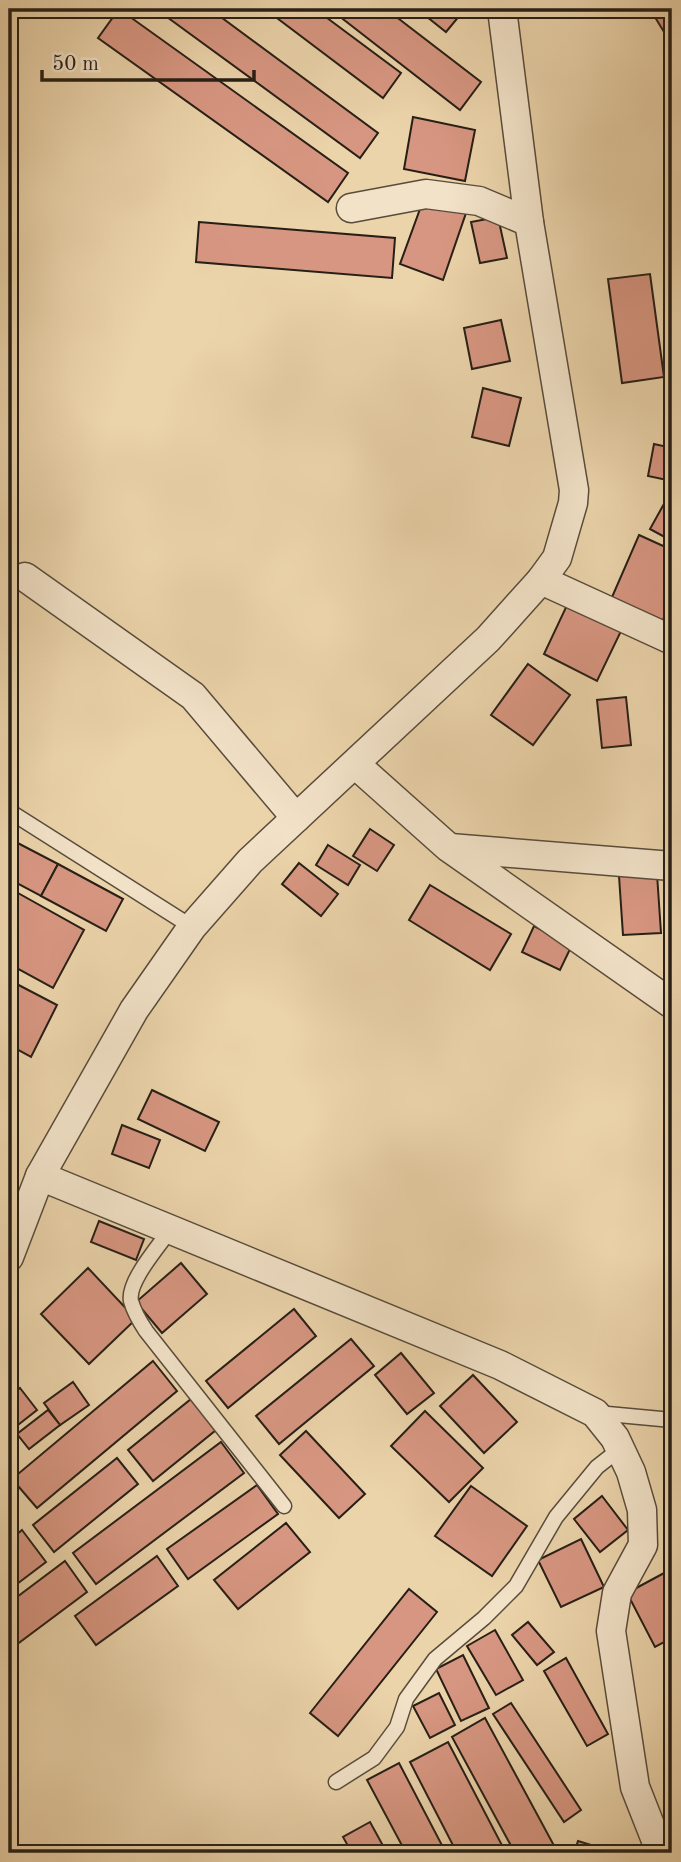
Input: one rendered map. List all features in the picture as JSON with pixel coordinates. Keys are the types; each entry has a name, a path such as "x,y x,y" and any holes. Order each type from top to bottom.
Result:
{"street":[{"path":"9,1257 40,1176 134,1010 192,927 250,861 488,639 557,558 573,503 574,490 529,222 502,9"},
{"path":"351,208 426,194 479,201 529,222"},
{"path":"24,577 192,696 296,818"},
{"path":"541,580 672,640"},
{"path":"355,764 448,848 672,1004"},
{"path":"448,848 672,866"},
{"path":"40,1176 500,1365 596,1413 615,1438 631,1472 642,1510 643,1545 617,1593 611,1631 635,1787 661,1853"}],"lane":[{"path":"9,811 192,927"},
{"path":"170,1230 133,1283 131,1298 136,1313 146,1331 284,1506"},
{"path":"596,1413 672,1420"},
{"path":"336,1782 374,1758 397,1727 406,1699 435,1659 484,1618 516,1586 556,1517 597,1467 620,1449"}],"building":[{"path":"119,9 348,173 328,202 98,38"},
{"path":"156,9 210,9 378,133 360,158"},
{"path":"265,9 315,9 401,73 383,98"},
{"path":"330,9 386,9 481,82 460,110"},
{"path":"417,9 465,9 446,32"},
{"path":"650,9 672,9 672,45"},
{"path":"413,117 475,130 465,181 404,169"},
{"path":"424,198 466,213 443,280 400,264"},
{"path":"498,217 507,258 480,263 471,222"},
{"path":"199,222 395,238 392,278 196,262"},
{"path":"650,274 664,377 622,383 608,279"},
{"path":"501,320 510,361 472,369 464,328"},
{"path":"483,388 521,398 509,446 472,437"},
{"path":"654,444 672,448 672,481 648,476"},
{"path":"670,493 672,494 672,541 650,529"},
{"path":"639,535 672,550 672,599 660,627 609,604"},
{"path":"568,603 622,629 597,681 544,654"},
{"path":"528,664 570,695 533,745 491,715"},
{"path":"626,697 631,745 602,748 597,700"},
{"path":"370,829 394,845 377,871 353,856"},
{"path":"10,839 58,864 41,896 9,879"},
{"path":"328,845 360,865 348,885 316,865"},
{"path":"299,863 338,894 321,916 282,884"},
{"path":"58,864 123,899 106,931 41,896"},
{"path":"657,874 661,933 623,935 619,876"},
{"path":"430,885 511,934 490,970 409,920"},
{"path":"9,888 84,930 53,988 9,964"},
{"path":"534,926 572,945 560,970 522,952"},
{"path":"9,980 57,1005 31,1057 9,1045"},
{"path":"9,1067 18,1071 9,1094"},
{"path":"152,1090 219,1122 205,1151 138,1119"},
{"path":"122,1125 160,1140 149,1168 112,1154"},
{"path":"99,1221 144,1239 136,1260 91,1242"},
{"path":"181,1263 207,1294 162,1333 136,1302"},
{"path":"88,1268 136,1319 89,1364 41,1314"},
{"path":"294,1309 316,1336 228,1408 206,1381"},
{"path":"351,1339 374,1366 279,1444 256,1416"},
{"path":"401,1353 434,1393 407,1414 375,1375"},
{"path":"153,1361 177,1391 37,1508 12,1479"},
{"path":"473,1375 517,1422 484,1453 440,1406"},
{"path":"73,1382 89,1405 60,1425 44,1403"},
{"path":"20,1388 37,1410 9,1432 9,1397"},
{"path":"191,1399 216,1430 153,1481 128,1450"},
{"path":"48,1410 60,1425 29,1449 17,1434"},
{"path":"425,1411 483,1468 449,1502 391,1446"},
{"path":"306,1431 365,1494 339,1518 280,1455"},
{"path":"221,1442 244,1473 96,1584 73,1553"},
{"path":"117,1458 138,1484 54,1552 33,1525"},
{"path":"257,1485 278,1514 188,1579 167,1549"},
{"path":"471,1486 527,1526 492,1576 435,1536"},
{"path":"602,1496 628,1530 600,1552 574,1519"},
{"path":"286,1523 310,1552 238,1609 214,1580"},
{"path":"22,1530 46,1562 9,1590 9,1541"},
{"path":"581,1539 604,1587 561,1607 538,1560"},
{"path":"157,1556 178,1586 96,1645 75,1616"},
{"path":"65,1561 87,1592 16,1645 9,1635 9,1603"},
{"path":"666,1572 672,1585 672,1638 655,1647 627,1593"},
{"path":"409,1589 437,1612 338,1736 310,1713"},
{"path":"528,1622 554,1652 537,1665 512,1635"},
{"path":"495,1630 523,1680 496,1695 467,1646"},
{"path":"463,1655 489,1708 461,1721 436,1669"},
{"path":"566,1658 608,1734 587,1746 544,1671"},
{"path":"439,1693 455,1725 430,1738 413,1706"},
{"path":"511,1703 581,1810 564,1822 493,1714"},
{"path":"485,1718 558,1853 515,1853 452,1737"},
{"path":"448,1742 506,1853 457,1853 410,1762"},
{"path":"399,1763 446,1853 406,1853 367,1780"},
{"path":"370,1822 387,1853 352,1853 343,1837"},
{"path":"578,1841 617,1853 574,1853"}]}
